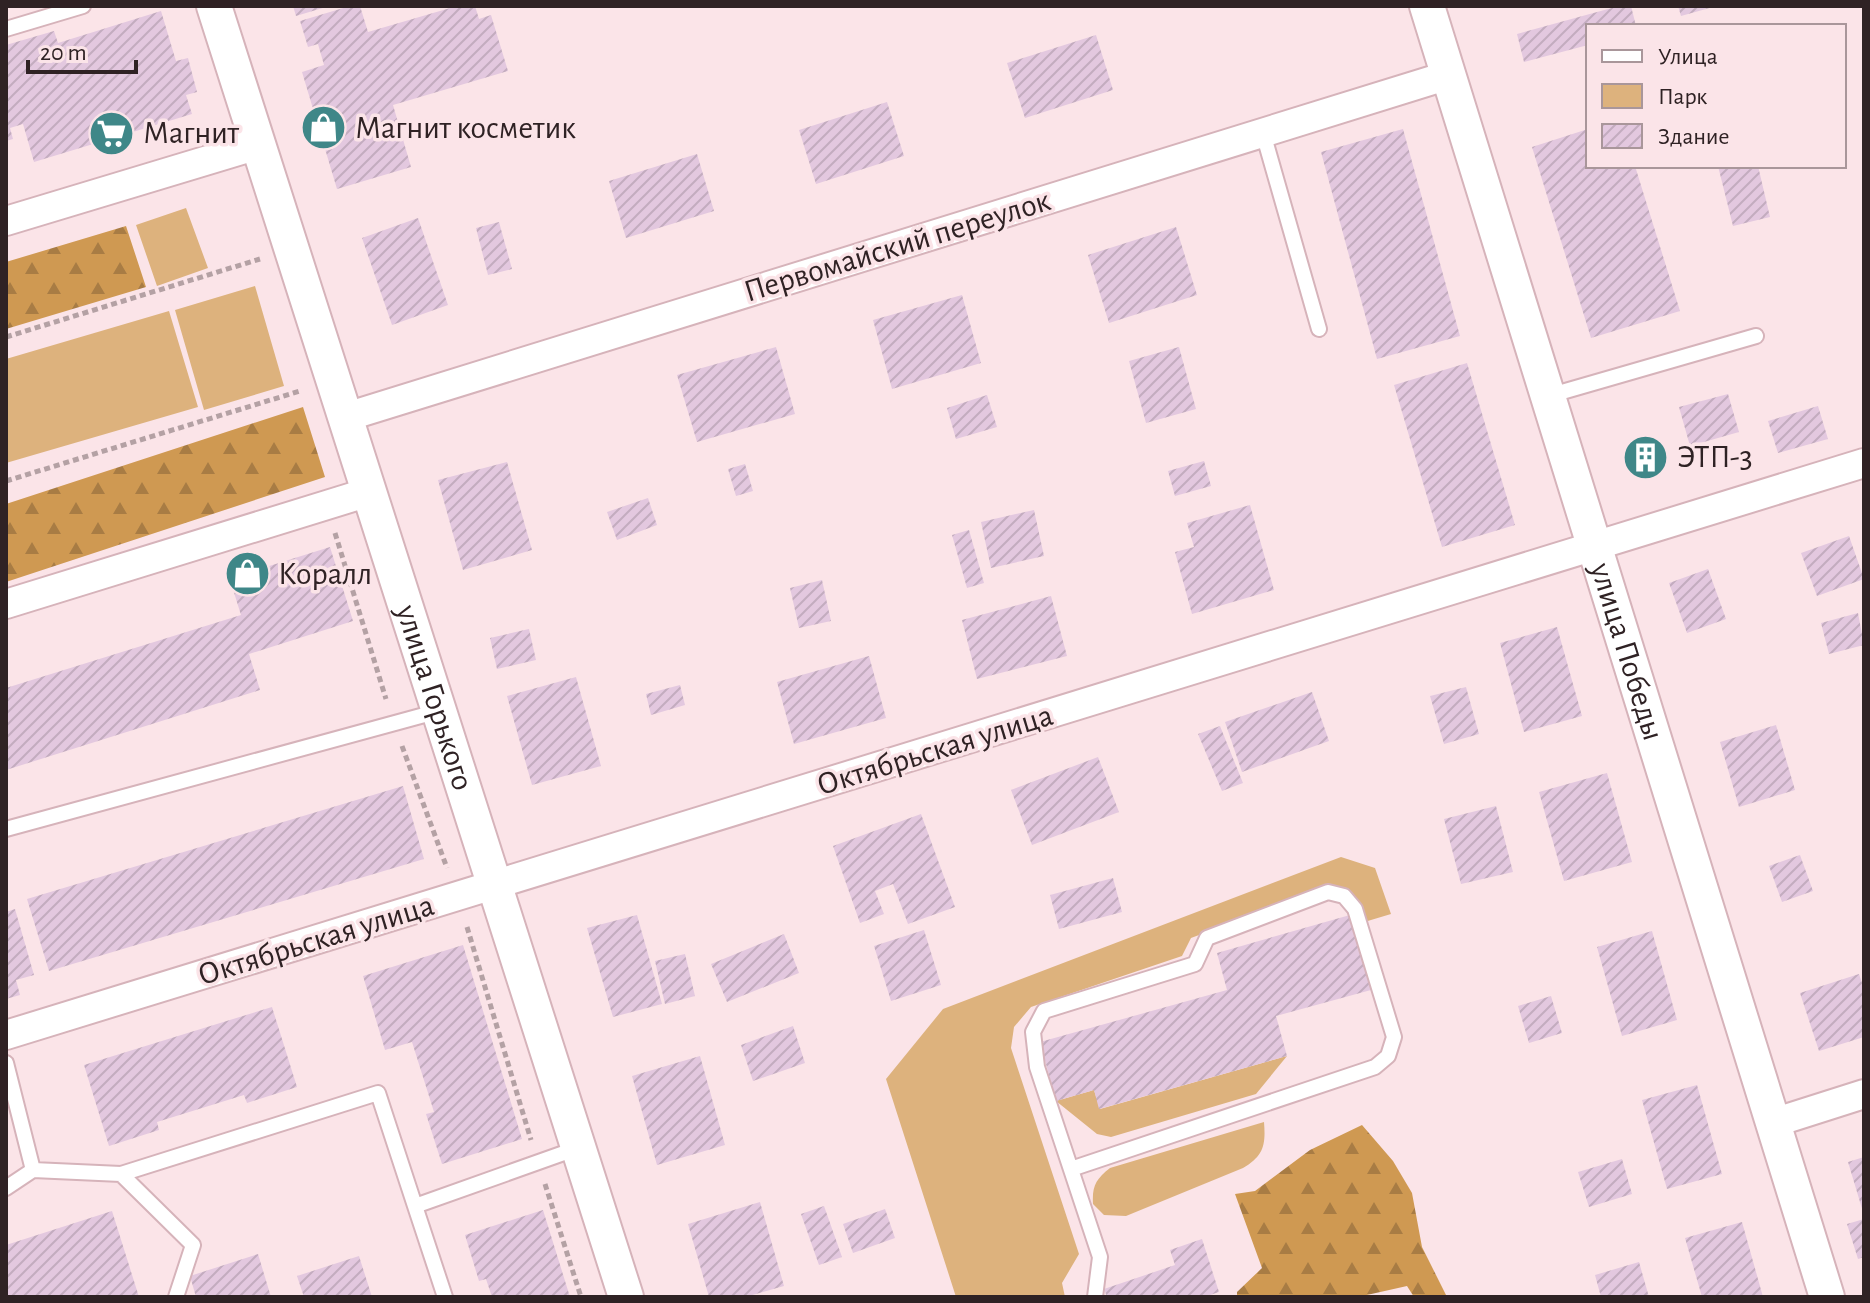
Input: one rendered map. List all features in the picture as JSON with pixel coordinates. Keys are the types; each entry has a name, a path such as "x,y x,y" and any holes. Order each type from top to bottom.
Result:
{"street":[{"name":"улица Горького","path":"214,6 626,1297"},
{"name":"улица Победы","path":"1427,6 1827,1297"},
{"name":"Первомайский переулок","path":"346,417 1449,75"},
{"path":"6,221 258,145"},
{"name":"Октябрьская улица","path":"6,1035 1864,463"},
{"path":"6,604 369,492"},
{"path":"1773,1123 1864,1094"}],"lane":[{"path":"6,29 55,9 83,6"},
{"path":"1263,133 1319,329"},
{"path":"1548,396 1756,336"},
{"path":"6,829 439,711"},
{"path":"1071,1169 1375,1067 1388,1056 1394,1037 1355,909 1344,896 1328,892 1207,938 1195,964 1044,1011 1033,1032 1037,1067 1100,1257 1095,1297"},
{"path":"6,1063 33,1170"},
{"path":"6,1188 33,1170 121,1174 378,1093 445,1297"},
{"path":"415,1206 579,1148"},
{"path":"121,1174 193,1245 176,1297"}],"path":[{"path":"6,337 264,258 259,243"},
{"path":"6,481 308,389"},
{"path":"327,505 393,722 458,897 581,1297"}],"green space":[{"path":"186,208 208,268 157,286 136,225"},
{"path":"126,226 146,287 6,329 6,262"},
{"path":"255,286 284,386 204,410 175,310"},
{"path":"169,311 198,407 6,463 6,359"},
{"path":"303,407 325,477 6,582 6,504"},
{"path":"1341,857 1375,868 1391,914 1361,923 1355,913 1322,889 1191,938 1182,956 1031,1007 1014,1027 1011,1048 1079,1254 1062,1283 1065,1297 956,1297 886,1079 943,1009"},
{"path":"1287,1056 1256,1094 1111,1137 1097,1134 1056,1101 1094,1090 1100,1109"},
{"path":"1264,1122 1262,1150 1243,1168 1126,1216 1104,1215 1093,1204 1096,1183 1110,1168"},
{"path":"1362,1125 1393,1161 1412,1193 1422,1247 1447,1297 1414,1297 1407,1286 1358,1297 1237,1297 1237,1292 1262,1268 1235,1194 1255,1191 1310,1150"}],"building":[{"path":"293,6 326,6 326,7 296,16"},
{"path":"350,6 360,6 368,32 457,6 475,6 479,19 491,15 508,71 393,105 411,167 337,189 302,72 324,65 318,44 308,47 300,21"},
{"path":"1619,6 1631,6 1636,24 1586,24 1586,46 1524,62 1517,34"},
{"path":"1678,6 1713,6 1713,7 1681,16"},
{"path":"161,11 176,61 188,58 197,92 186,95 192,114 34,162 23,124 10,128 13,139 6,141 6,45 54,31 58,43"},
{"path":"1096,35 1113,90 1025,118 1007,63"},
{"path":"887,102 904,156 816,184 799,130"},
{"path":"1403,129 1460,336 1377,359 1321,152"},
{"path":"1586,130 1586,168 1636,168 1680,311 1591,338 1532,147"},
{"path":"697,154 714,211 626,238 609,181"},
{"path":"1718,168 1758,168 1770,217 1733,226"},
{"path":"418,218 448,305 392,325 362,238"},
{"path":"499,222 512,269 488,275 476,228"},
{"path":"1176,227 1197,295 1109,323 1088,255"},
{"path":"962,295 981,363 892,389 873,320"},
{"path":"776,347 795,414 697,442 677,375"},
{"path":"1179,347 1196,409 1146,423 1129,361"},
{"path":"1467,363 1515,525 1442,547 1394,385"},
{"path":"1728,394 1739,432 1690,446 1679,407"},
{"path":"987,395 997,427 956,439 947,408"},
{"path":"1818,406 1828,439 1778,453 1768,421"},
{"name":"ЭТП-3","path":"1654,437 1664,470 1639,478 1629,445"},
{"path":"1204,461 1211,486 1175,496 1168,471"},
{"path":"507,462 532,550 463,570 438,480"},
{"path":"745,464 753,491 736,496 728,469"},
{"path":"648,498 657,525 617,540 607,512"},
{"path":"1250,505 1274,590 1192,614 1175,552 1194,547 1187,523"},
{"path":"1034,510 1044,556 991,568 981,522"},
{"path":"969,530 984,583 967,588 952,535"},
{"path":"1849,536 1864,579 1817,596 1801,553"},
{"path":"330,547 353,621 249,654 260,690 6,770 6,688 241,615 226,567 250,560 253,571"},
{"path":"1708,569 1726,619 1687,633 1669,583"},
{"path":"822,580 831,621 799,628 790,588"},
{"path":"1051,596 1067,656 977,679 962,620"},
{"path":"1858,613 1864,645 1829,654 1821,623"},
{"path":"1557,627 1582,716 1524,732 1500,643"},
{"path":"529,629 536,660 497,669 490,638"},
{"path":"869,656 886,718 794,744 777,682"},
{"path":"576,677 601,766 532,785 507,696"},
{"path":"680,685 685,705 651,715 646,694"},
{"path":"1466,687 1479,734 1444,744 1430,696"},
{"path":"1312,692 1329,741 1242,772 1225,722"},
{"path":"1776,725 1795,790 1739,807 1720,742"},
{"path":"1220,726 1243,783 1222,791 1198,734"},
{"path":"1098,757 1119,812 1032,845 1011,790"},
{"path":"1607,773 1632,862 1564,881 1539,792"},
{"path":"403,786 424,859 49,971 27,899"},
{"path":"1496,806 1513,872 1461,884 1444,819"},
{"path":"921,814 955,907 908,924 893,884 875,891 884,914 860,923 833,846"},
{"path":"1800,855 1813,891 1782,902 1769,866"},
{"path":"1113,878 1122,912 1059,929 1050,895"},
{"path":"15,909 34,975 16,980 20,995 6,999 6,912"},
{"path":"637,915 662,1004 613,1017 587,928"},
{"path":"1350,915 1371,990 1276,1016 1287,1056 1099,1109 1094,1090 1056,1101 1040,1042 1227,990 1217,953"},
{"path":"924,930 941,985 891,1001 874,946"},
{"path":"1652,931 1677,1020 1622,1036 1597,947"},
{"path":"784,934 799,973 727,1002 711,964"},
{"path":"463,945 522,1139 442,1164 426,1114 434,1112 412,1042 385,1050 363,976"},
{"path":"685,954 695,996 665,1004 655,961"},
{"path":"1859,974 1864,989 1864,1037 1819,1051 1800,993"},
{"path":"1551,996 1562,1033 1529,1043 1518,1006"},
{"path":"272,1007 297,1087 247,1103 244,1095 157,1122 159,1130 109,1146 84,1065"},
{"path":"793,1026 805,1063 753,1081 741,1045"},
{"path":"700,1056 725,1145 657,1165 632,1076"},
{"path":"1697,1085 1722,1174 1667,1189 1642,1100"},
{"path":"1864,1157 1864,1212 1863,1212 1848,1162"},
{"path":"1622,1159 1632,1194 1589,1207 1578,1172"},
{"path":"760,1202 784,1286 745,1297 709,1297 688,1224"},
{"path":"824,1206 842,1257 819,1265 801,1214"},
{"path":"885,1209 895,1238 853,1253 843,1224"},
{"path":"543,1210 570,1297 492,1297 486,1279 479,1281 465,1235"},
{"path":"112,1211 139,1297 8,1297 6,1245"},
{"path":"1864,1219 1864,1257 1858,1259 1847,1224"},
{"path":"1742,1222 1763,1297 1702,1297 1685,1238"},
{"path":"1202,1239 1219,1292 1204,1297 1107,1297 1104,1289 1175,1265 1170,1250"},
{"path":"258,1254 271,1297 196,1297 190,1276"},
{"path":"359,1256 372,1297 304,1297 297,1276"},
{"path":"1639,1262 1649,1297 1601,1297 1595,1275"}],"place":[{"name":"Магнит косметик","path":"324,128"},
{"name":"Магнит","path":"112,133"},
{"name":"ЭТП-3","path":"1646,457"},
{"name":"Коралл","path":"247,574"}]}
